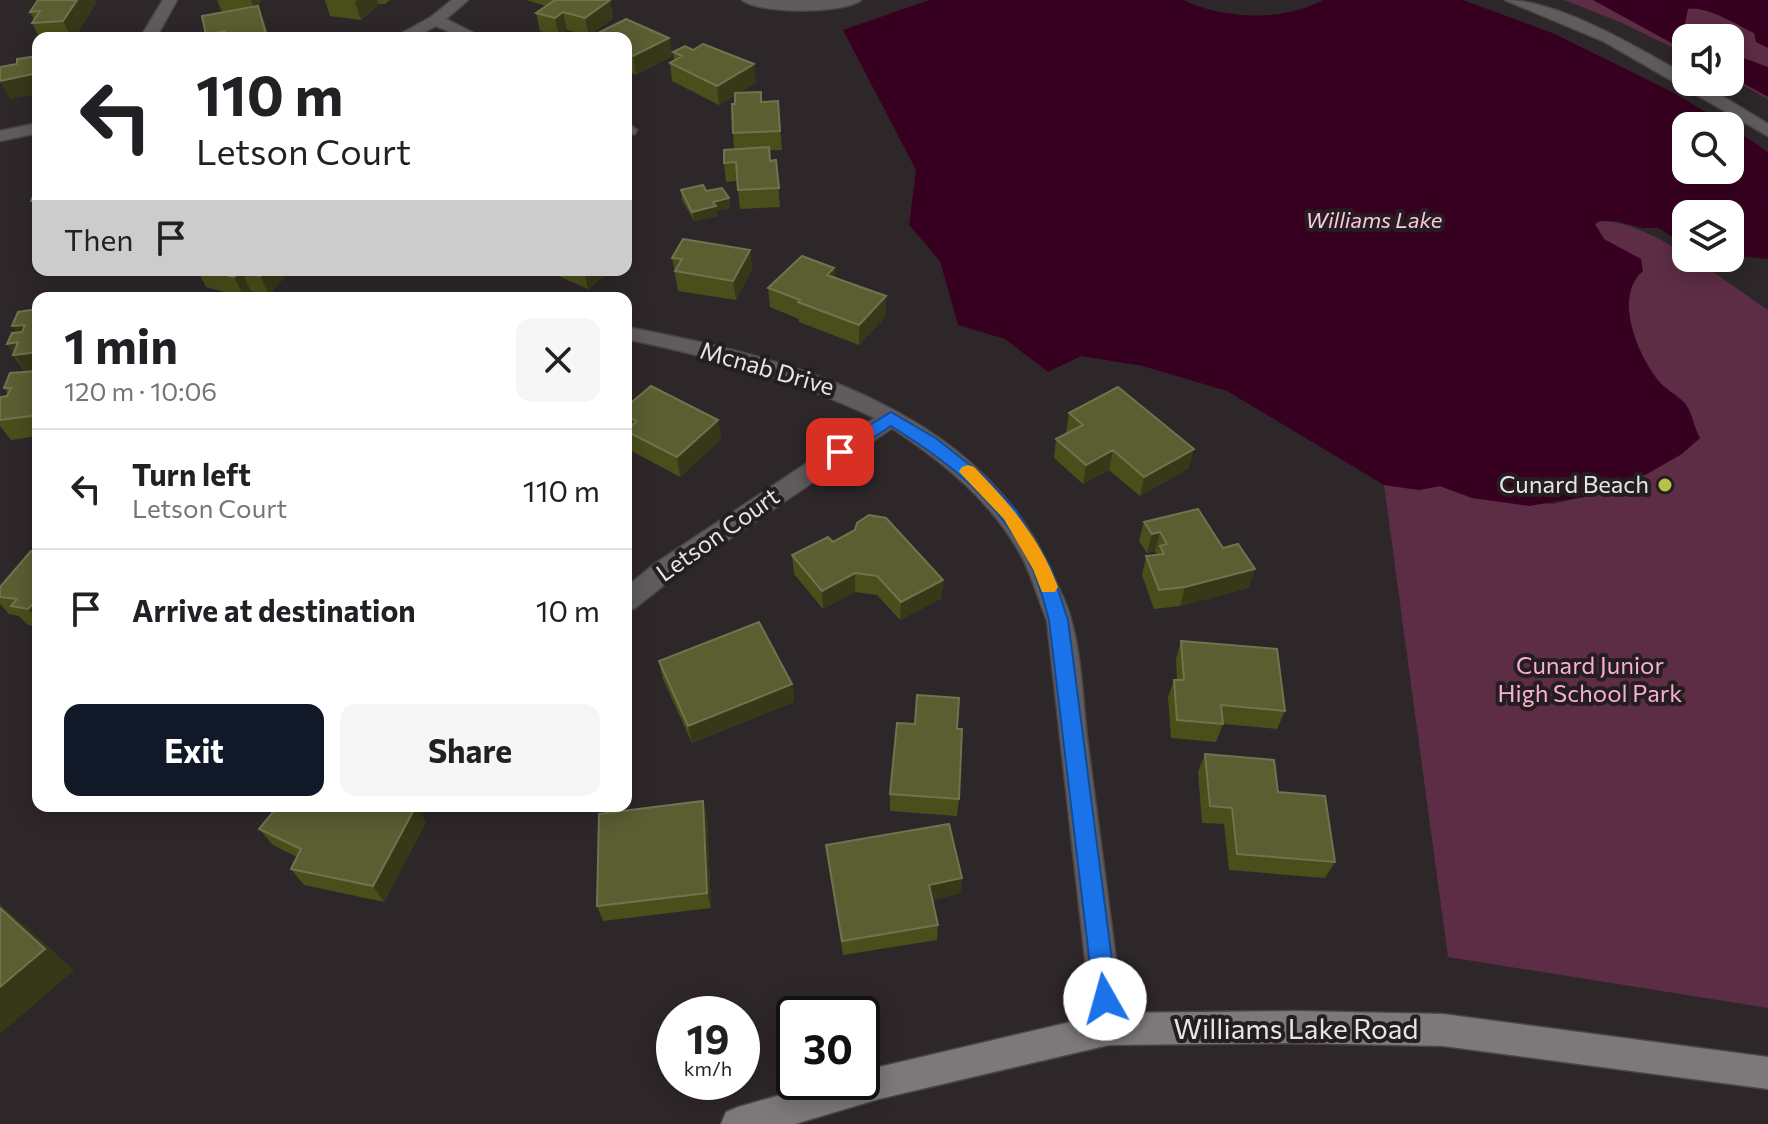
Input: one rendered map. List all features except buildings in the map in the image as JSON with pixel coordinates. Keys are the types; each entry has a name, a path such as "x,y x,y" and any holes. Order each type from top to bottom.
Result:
{"main road":[{"name":"Williams Lake Road","path":"738,1124 879,1083 1109,1029 1297,1027 1443,1030 1768,1073"}],"street":[{"path":"151,32 170,0"},
{"path":"413,32 436,20 461,0"},
{"path":"749,0 771,5 815,7 854,0"},
{"path":"1512,0 1608,38 1672,73"},
{"path":"436,20 463,32"},
{"path":"1711,96 1768,131"},
{"path":"0,136 32,129"},
{"name":"Mcnab Drive","path":"632,334 758,362 839,389 931,443 979,481 1010,515 1035,554 1059,620 1109,1029"},
{"name":"Letson Court","path":"632,596 665,570 891,418"}],"green space":[{"path":"1564,0 1768,0 1768,99 1744,86 1744,24 1672,24 1672,47"},
{"name":"Cunard Junior High School Park","path":"1600,221 1642,231 1672,247 1672,272 1713,272 1768,310 1768,1008 1448,957 1384,485 1419,490 1440,486 1472,498 1553,504 1589,496 1647,474 1700,438 1687,406 1657,379 1636,340 1631,325 1630,295 1634,282 1643,271 1604,239 1595,224"}],"water":[{"name":"Williams Lake","path":"929,0 1183,0 1216,11 1272,15 1323,0 1463,0 1555,34 1706,112 1672,112 1672,184 1744,184 1744,136 1768,152 1768,259 1744,256 1744,200 1672,200 1672,236 1658,228 1642,228 1616,221 1595,224 1604,239 1641,259 1643,271 1634,282 1630,295 1631,325 1649,368 1687,407 1700,438 1682,454 1647,474 1589,496 1529,506 1472,498 1440,486 1419,490 1384,485 1227,391 1143,366 1081,356 1048,372 1005,339 958,325 940,261 909,225 916,170 843,30"},
{"path":"1593,0 1768,0 1768,48 1756,42 1754,33 1744,28 1744,24 1695,9 1688,9 1685,24 1672,24 1672,43"},
{"path":"1744,58 1768,67 1768,97 1744,84"}],"slow traffic":[{"path":"968,471 1010,515 1042,568 1049,587"}],"place":[{"name":"Cunard Beach","path":"1665,485"}],"route":[{"path":"840,452 891,418 931,443 979,481 1010,515 1042,568 1059,620 1105,999"}]}
